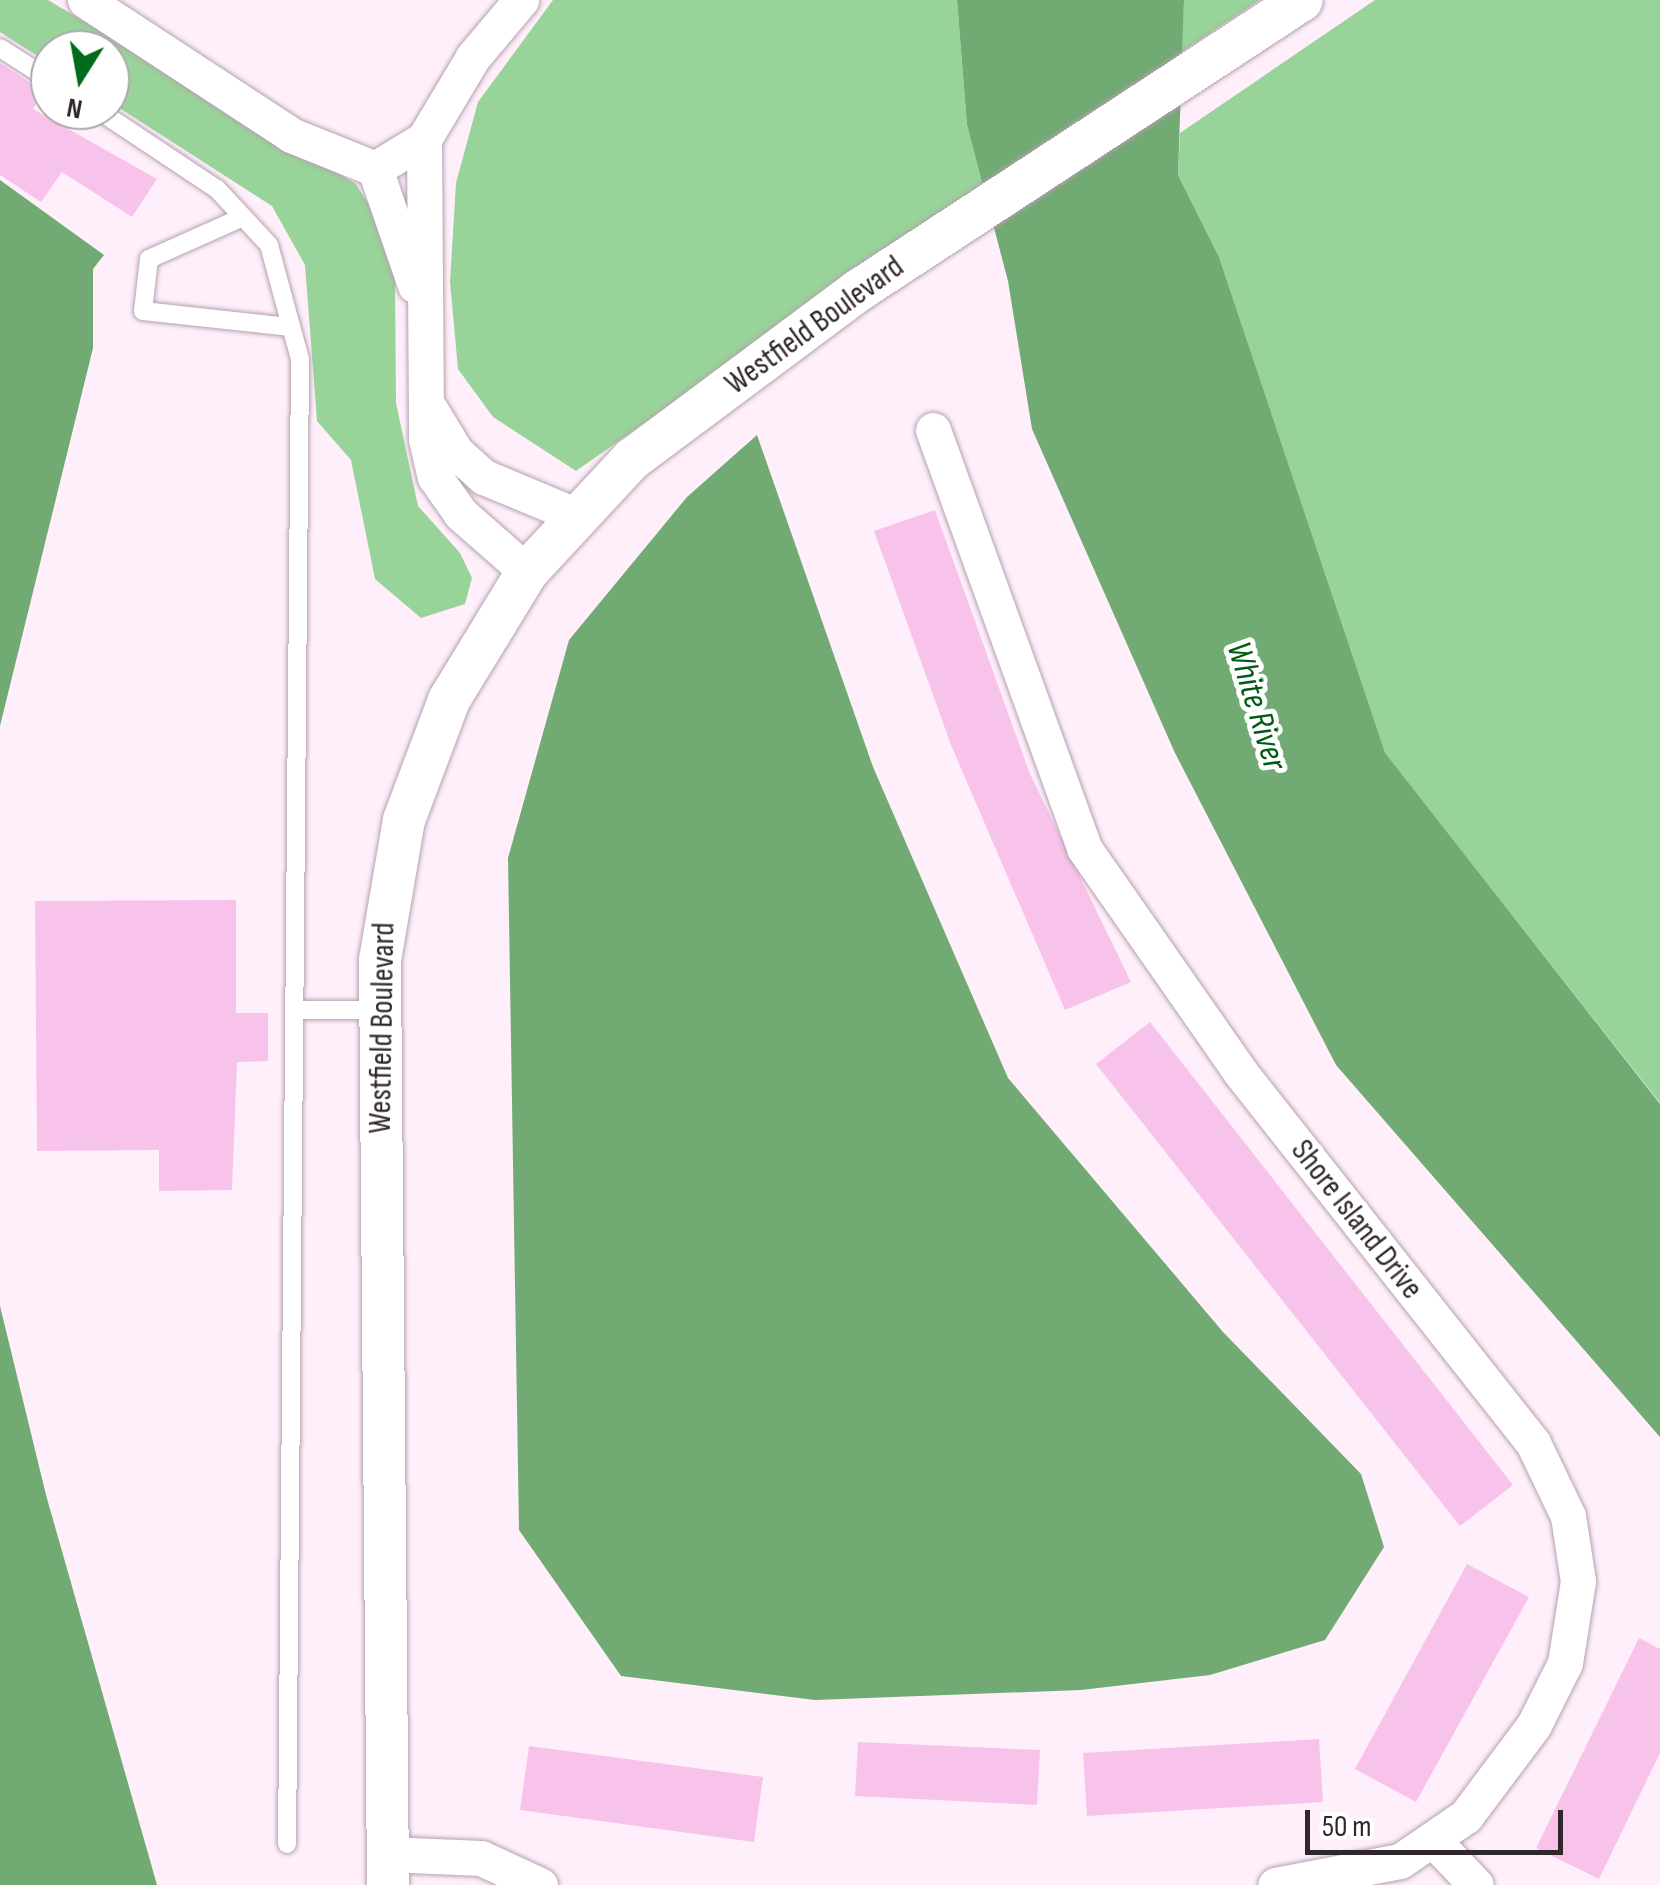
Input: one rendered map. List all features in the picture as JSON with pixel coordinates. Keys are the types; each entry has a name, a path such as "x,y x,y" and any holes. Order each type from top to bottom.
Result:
{"street":[{"path":"85,0 290,135 399,156"},
{"path":"422,310 399,156 521,0"},
{"name":"Westfield Boulevard","path":"387,1869 379,1010 386,903 416,780 464,669 527,572 575,516 669,429 859,290 1302,0"},
{"path":"399,156 422,310 435,477 461,514 527,572"},
{"path":"428,424 484,477 575,516"},
{"name":"Shore Island Drive","path":"933,430 1084,848 1240,1072 1533,1443 1568,1516 1578,1597 1560,1678 1522,1744 1466,1816 1435,1842 1400,1861 1275,1885"},
{"path":"1435,1842 1476,1885"},
{"path":"387,1869 482,1858 540,1885"}],"lane":[{"path":"0,48 30,67"},
{"path":"128,130 217,189 269,245 300,359 287,1844"},
{"path":"242,217 148,259 143,311 291,327"},
{"path":"294,1010 379,1010"}],"shaded area":[{"path":"0,0 48,0 98,30 30,30 30,51 0,32"},
{"path":"553,0 957,0 967,125 983,185 576,471 493,417 458,369 450,282 456,183 478,102"},
{"path":"1184,0 1260,0 1182,52"},
{"path":"1375,0 1660,0 1660,1103 1385,754 1219,257 1178,175 1180,133"},
{"path":"130,49 356,184 376,217 395,280 396,403 418,506 460,553 472,578 465,604 421,618 375,579 351,460 317,421 305,265 272,206 130,115"}],"water":[{"name":"White River","path":"957,0 1184,0 1178,175 1219,257 1385,753 1660,1104 1660,1437 1336,1065 1175,753 1032,429 1008,281 967,125"},
{"path":"0,180 104,255 93,269 93,348 0,726"},
{"path":"757,435 873,767 1008,1078 1223,1332 1361,1474 1384,1547 1325,1640 1210,1675 1081,1690 815,1700 621,1676 519,1530 508,858 569,640 687,497"},
{"path":"0,1306 46,1495 157,1885 0,1885"}],"building":[{"path":"0,63 30,83 30,130 70,130 157,179 132,217 62,172 41,202 0,175"},
{"path":"935,510 1030,774 1131,982 1065,1010 951,745 874,531"},
{"path":"236,900 236,1013 268,1013 268,1061 237,1062 232,1190 159,1191 159,1150 37,1151 35,901"},
{"path":"1150,1022 1513,1485 1460,1526 1096,1064"},
{"path":"1467,1564 1529,1597 1416,1802 1355,1769"},
{"path":"1639,1638 1660,1649 1660,1753 1599,1879 1536,1848"},
{"path":"1319,1739 1323,1802 1087,1816 1083,1753"},
{"path":"858,1742 1040,1750 1037,1805 855,1796"},
{"path":"529,1746 763,1777 754,1842 520,1810"}]}
